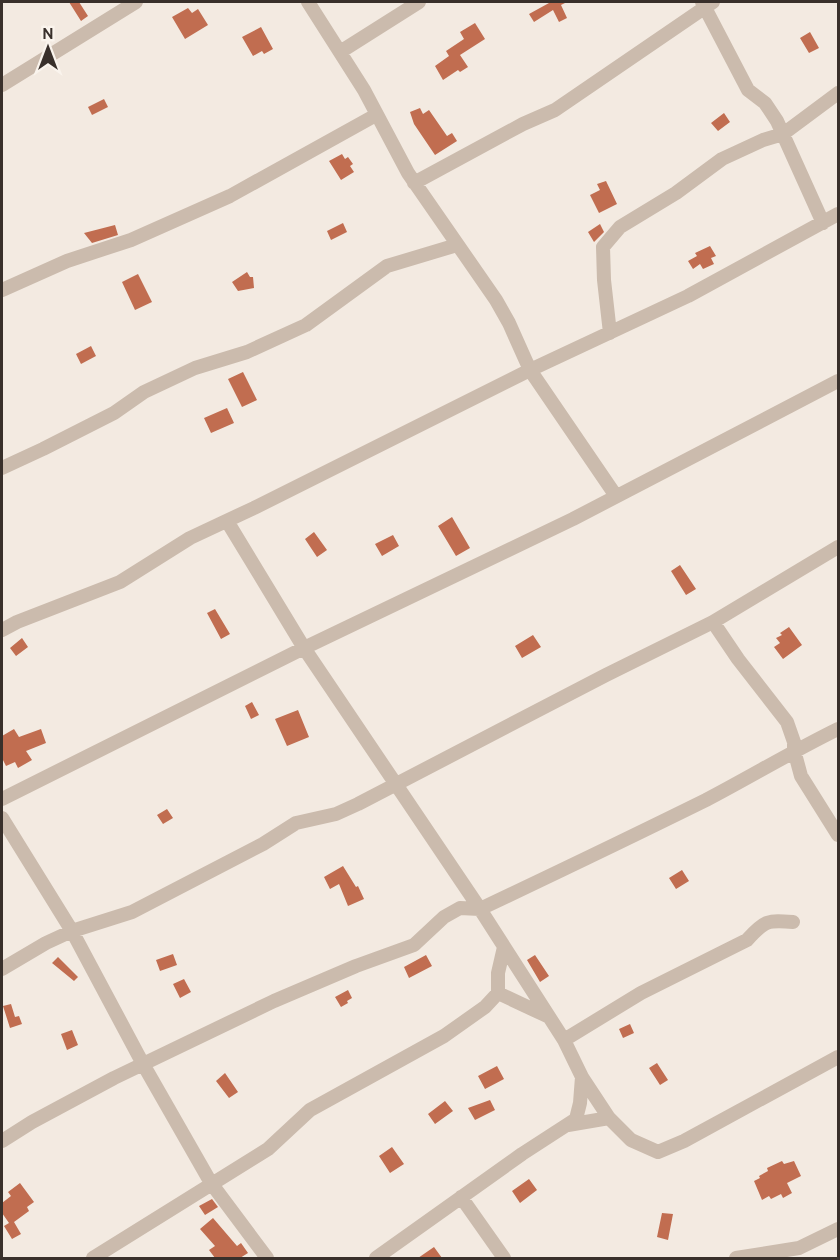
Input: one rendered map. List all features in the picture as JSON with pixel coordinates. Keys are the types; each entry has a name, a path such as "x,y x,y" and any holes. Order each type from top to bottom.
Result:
{"street":[{"path":"2,85 136,2"},
{"path":"308,2 364,90 414,183 500,308 530,370 616,496"},
{"path":"340,52 419,2"},
{"path":"414,183 523,124 555,110 706,3 748,90 765,103 777,121 823,222"},
{"path":"610,333 603,247 620,227 676,193 722,159 763,140 783,134 838,93"},
{"path":"2,290 67,261 131,240 230,196 376,115"},
{"path":"2,630 120,582 190,538 530,370 688,296 838,214"},
{"path":"2,468 104,418 144,392 195,368 247,352 306,325 387,266 457,245"},
{"path":"2,799 616,496 838,381"},
{"path":"227,521 304,648 551,1018 582,1077 609,1118 631,1140 658,1152 684,1141 838,1057"},
{"path":"2,969 46,943 72,931 132,912 262,844 296,823 336,814 713,622 838,547"},
{"path":"713,622 787,723 803,780 838,835"},
{"path":"2,1141 32,1122 143,1064 284,997 356,966 414,945 444,917 460,908 480,909 668,819 737,784 794,750 838,729"},
{"path":"2,818 72,931 143,1064 211,1183 267,1258"},
{"path":"564,1040 641,993 747,940 759,927 772,920 793,922"},
{"path":"93,1258 268,1149 310,1110 444,1036 485,1007 498,993 498,973 504,947"},
{"path":"498,993 532,1007 551,1018"},
{"path":"376,1258 522,1154 576,1119 582,1077"},
{"path":"566,1126 609,1118"},
{"path":"461,1197 504,1258"},
{"path":"736,1258 799,1248 838,1229"}],"building":[{"path":"69,2 79,2 88,16 81,21"},
{"path":"567,2 561,5 567,18 559,22 553,10 534,22 529,14 549,3"},
{"path":"188,8 192,13 198,9 208,25 185,39 172,17"},
{"path":"475,23 485,39 460,55 468,67 460,72 458,70 443,80 435,66 449,56 446,51 464,39 460,32"},
{"path":"261,27 273,49 253,56 242,37"},
{"path":"810,32 819,48 809,53 800,38"},
{"path":"104,99 108,107 92,115 88,107"},
{"path":"420,108 423,114 429,110 447,136 452,133 457,141 435,155 414,124 410,112"},
{"path":"724,113 730,122 718,131 711,123"},
{"path":"342,154 345,159 348,157 353,164 350,166 354,172 341,180 329,161"},
{"path":"606,181 617,204 599,213 590,195 600,190 597,184"},
{"path":"343,223 347,232 331,240 327,231"},
{"path":"600,224 604,232 594,242 588,232"},
{"path":"115,225 118,235 92,243 84,233"},
{"path":"710,246 716,256 711,258 714,264 703,269 700,264 693,269 688,261 697,256 695,253"},
{"path":"247,272 250,277 253,277 254,288 238,291 232,282"},
{"path":"138,274 152,302 135,310 122,282"},
{"path":"91,346 96,356 81,364 76,354"},
{"path":"243,372 257,400 242,407 228,379"},
{"path":"227,408 234,423 211,433 204,418"},
{"path":"452,517 470,548 456,556 438,526"},
{"path":"314,532 327,550 317,557 305,539"},
{"path":"393,535 399,546 382,556 375,544"},
{"path":"680,565 696,589 686,595 671,571"},
{"path":"215,609 230,634 221,639 207,613"},
{"path":"789,627 802,645 783,659 774,647 780,643 776,638"},
{"path":"533,635 541,647 522,658 515,646"},
{"path":"22,638 28,647 16,656 10,648"},
{"path":"252,702 259,715 251,719 245,706"},
{"path":"298,710 309,737 287,746 275,719"},
{"path":"14,729 19,737 41,729 46,743 26,751 32,760 18,768 15,762 6,766 2,758 2,736"},
{"path":"167,809 173,818 163,824 157,815"},
{"path":"343,866 356,887 358,886 364,899 348,906 339,884 330,889 324,877"},
{"path":"682,870 689,881 676,889 669,878"},
{"path":"173,954 177,965 160,971 156,960"},
{"path":"426,955 432,966 409,978 404,967"},
{"path":"535,955 549,976 540,982 527,960"},
{"path":"58,957 78,977 74,981 52,963"},
{"path":"184,979 191,992 180,998 173,984"},
{"path":"348,990 352,998 341,1007 335,997"},
{"path":"11,1004 15,1017 19,1016 22,1024 10,1028 3,1006"},
{"path":"630,1024 634,1033 623,1038 619,1029"},
{"path":"72,1030 78,1045 67,1050 61,1034"},
{"path":"657,1063 668,1080 660,1085 649,1068"},
{"path":"497,1066 504,1079 485,1089 478,1076"},
{"path":"225,1073 238,1092 229,1098 216,1081"},
{"path":"490,1100 495,1110 475,1120 468,1108"},
{"path":"445,1101 453,1111 435,1124 428,1114"},
{"path":"392,1147 404,1164 390,1173 379,1156"},
{"path":"782,1161 784,1164 794,1161 801,1176 787,1183 792,1193 783,1198 781,1194 762,1200 754,1181 768,1171 767,1168"},
{"path":"529,1179 537,1190 520,1203 512,1191"},
{"path":"20,1183 34,1202 27,1207 29,1211 14,1222 21,1234 12,1239 4,1226 9,1223 2,1213 2,1203 11,1196 8,1192"},
{"path":"212,1199 218,1207 205,1215 199,1206"},
{"path":"662,1213 673,1214 668,1240 657,1237"},
{"path":"213,1218 237,1246 241,1243 248,1253 240,1258 215,1258 209,1250 215,1246 200,1229"},
{"path":"434,1247 442,1258 418,1258"}]}
